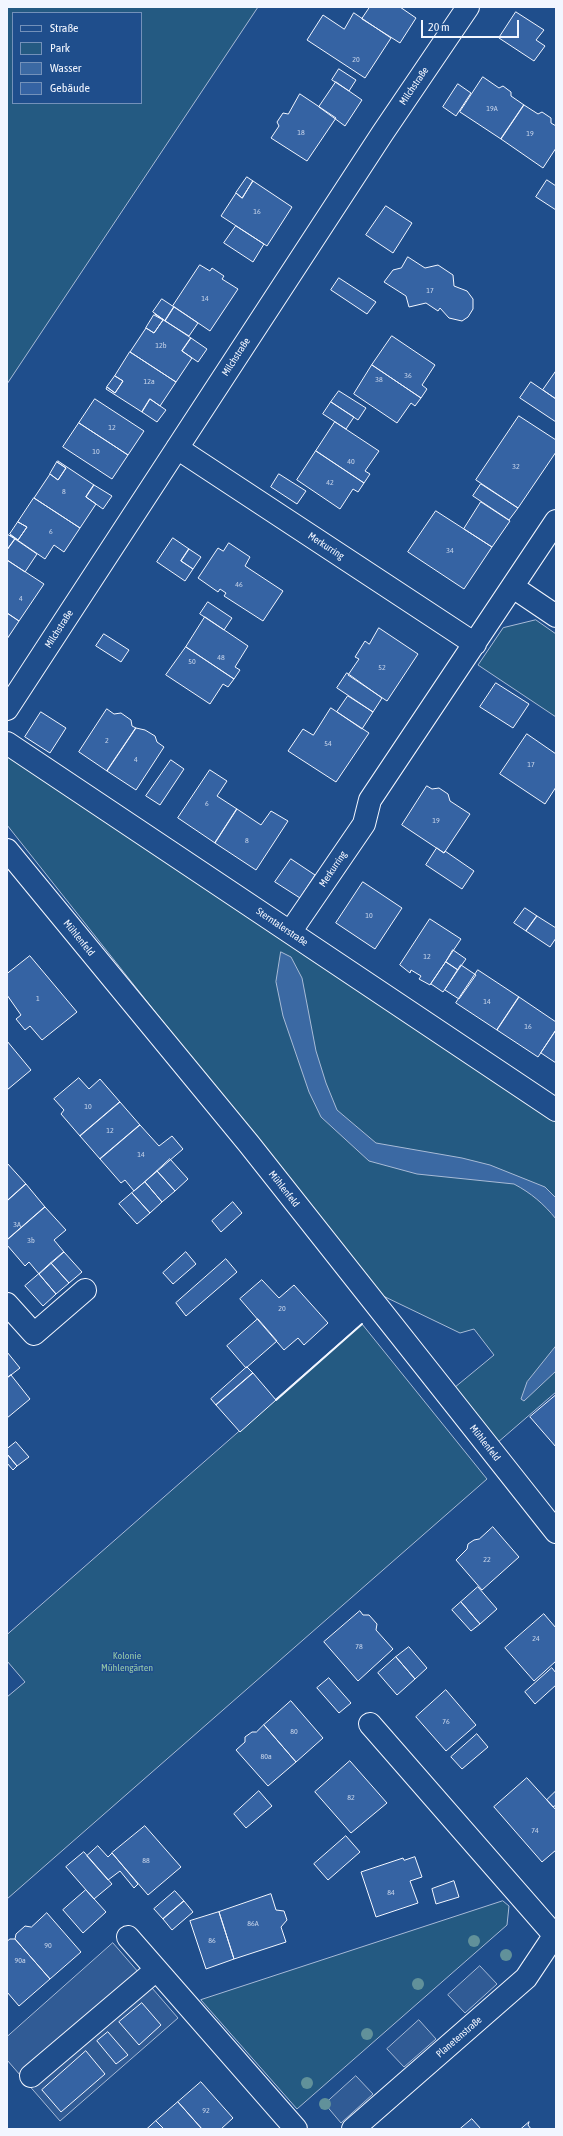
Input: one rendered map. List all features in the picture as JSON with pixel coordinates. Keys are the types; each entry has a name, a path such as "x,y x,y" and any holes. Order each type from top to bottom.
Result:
{"street":[{"name":"Milchstraße","path":"7,709 382,134 468,7"},
{"name":"Merkurring","path":"177,448 475,644"},
{"name":"Merkurring","path":"289,931 295,925 364,824 370,800 513,588 556,521"},
{"path":"513,588 556,616"},
{"name":"Sterntalerstraße","path":"7,744 556,1110"},
{"name":"Mühlenfeld","path":"7,850 249,1144 556,1532"},
{"path":"7,1304 34,1334 85,1290"},
{"name":"Planetenstraße","path":"353,2129 526,1978 556,1935 370,1724"},
{"path":"128,1938 296,2129"},
{"path":"31,2076 156,1970"}],"green space":[{"path":"7,7 258,7 7,384"},
{"path":"536,620 556,634 556,717 478,665 503,628"},
{"path":"7,757 12,757 556,1119 556,1392 497,1443 454,1388 494,1355 474,1329 460,1333 379,1294 7,825"},
{"name":"Kolonie Mühlengärten","path":"362,1324 487,1479 7,1899 7,1697 25,1682 7,1661 7,1635"},
{"path":"503,1901 509,1906 507,1925 297,2109 201,2000"}],"shaded area":[{"path":"113,1943 178,2018 60,2121 7,2060 7,2037"},
{"path":"480,1966 497,1984 465,2013 448,1995"},
{"path":"419,2020 436,2039 404,2067 387,2049"},
{"path":"356,2076 373,2094 341,2123 325,2104"}],"water":[{"path":"281,952 291,957 302,978 316,1051 326,1083 337,1110 376,1143 462,1158 490,1165 545,1187 556,1198 556,1219 537,1199 514,1184 417,1174 369,1161 321,1117 309,1092 283,1016 276,982"},
{"path":"556,1346 556,1371 524,1401 521,1399 527,1382"}],"building":[{"path":"370,7 400,7 416,18 400,43 362,19"},
{"path":"516,12 544,30 536,40 545,46 534,61 499,38"},
{"path":"354,13 391,38 365,78 307,40 323,15 344,29"},
{"path":"339,69 356,80 349,91 332,80"},
{"path":"483,77 499,88 503,86 511,92 511,96 524,105 501,139 460,112"},
{"path":"336,82 362,100 345,126 319,107"},
{"path":"458,84 471,93 456,116 443,107"},
{"path":"300,94 336,118 307,161 271,138 279,126 277,122 283,113 288,114"},
{"path":"524,105 538,114 542,112 551,118 551,123 556,126 556,148 543,168 501,139"},
{"path":"247,177 253,181 242,198 236,193"},
{"path":"547,180 556,186 556,210 536,197"},
{"path":"253,181 292,207 267,246 221,216 236,193 242,198"},
{"path":"386,206 412,223 393,253 366,235"},
{"path":"236,226 264,244 253,262 224,243"},
{"path":"408,257 425,268 438,265 453,275 454,286 467,291 473,299 473,309 468,317 462,321 449,318 440,308 438,311 426,303 409,307 406,296 384,282 393,270 401,268"},
{"path":"200,265 210,271 212,268 224,276 222,279 238,289 210,331 173,306"},
{"path":"339,278 376,302 367,314 331,290"},
{"path":"162,299 174,307 165,321 153,312"},
{"path":"174,307 198,323 189,336 165,321"},
{"path":"155,314 191,338 182,351 192,358 176,382 130,352 146,328 154,333 163,320"},
{"path":"154,315 163,320 154,333 146,328"},
{"path":"392,336 435,365 422,385 427,389 421,398 372,365"},
{"path":"191,338 207,349 198,362 182,351"},
{"path":"130,352 176,382 160,406 150,399 142,412 106,389 107,387 115,393 123,381 115,376"},
{"path":"372,365 421,398 415,406 411,403 397,423 354,394"},
{"path":"556,371 556,399 543,390"},
{"path":"115,376 123,381 115,393 107,387"},
{"path":"531,382 556,399 556,422 520,398"},
{"path":"339,391 366,408 358,420 331,402"},
{"path":"95,399 144,431 128,455 79,423"},
{"path":"150,399 166,410 157,422 142,412"},
{"path":"331,402 354,417 346,429 323,414"},
{"path":"519,416 556,440 556,452 518,508 476,480"},
{"path":"335,422 379,451 365,471 370,474 364,483 316,451"},
{"path":"79,423 128,455 112,479 63,447"},
{"path":"316,451 364,483 358,492 353,489 340,509 297,480"},
{"path":"58,461 94,485 86,497 96,504 80,528 34,498 50,474 58,480 66,468 57,462"},
{"path":"57,462 66,468 58,480 50,474"},
{"path":"279,474 306,491 297,504 271,487"},
{"path":"481,484 518,508 509,520 473,496"},
{"path":"94,485 112,496 103,509 86,497"},
{"path":"34,498 80,528 64,552 54,545 45,559 10,535 18,540 27,527 18,522"},
{"path":"481,502 510,521 492,547 464,529"},
{"path":"436,511 492,547 464,589 408,552"},
{"path":"18,522 27,527 18,540 10,534"},
{"path":"7,534 15,539 7,550"},
{"path":"173,538 189,549 181,561 193,569 185,581 157,562"},
{"path":"15,539 37,554 25,572 7,560 7,550"},
{"path":"229,543 250,557 245,566 283,591 263,621 224,596 226,593 220,589 218,592 198,578 218,548 223,551"},
{"path":"189,549 201,557 193,569 181,561"},
{"path":"7,560 44,584 19,621 7,613"},
{"path":"208,602 232,618 224,630 200,614"},
{"path":"7,613 19,621 7,639"},
{"path":"205,617 248,646 235,667 240,670 234,679 186,647"},
{"path":"379,628 418,654 387,701 348,675 359,659 355,657 365,641 369,644"},
{"path":"104,634 129,650 121,662 96,646"},
{"path":"186,647 234,679 228,687 223,684 210,704 166,675"},
{"path":"347,673 382,698 373,712 337,688"},
{"path":"496,683 529,704 513,728 480,707"},
{"path":"348,696 373,712 362,729 337,712"},
{"path":"331,708 369,733 336,782 288,751 303,729 313,735"},
{"path":"107,709 114,714 121,713 131,720 132,726 136,728 107,771 79,752"},
{"path":"41,712 66,728 50,753 25,737"},
{"path":"136,728 145,730 155,736 157,742 164,747 136,790 107,771"},
{"path":"527,734 556,754 556,787 545,804 500,774"},
{"path":"171,760 184,769 160,805 146,796"},
{"path":"210,770 227,781 217,796 237,809 215,843 178,818"},
{"path":"427,786 432,789 439,788 448,794 450,801 470,814 444,853 402,825"},
{"path":"237,809 261,825 271,811 288,821 256,870 215,843"},
{"path":"437,848 444,853 445,851 474,871 462,889 426,865"},
{"path":"291,859 315,875 300,898 275,882"},
{"path":"363,882 402,908 375,949 336,923"},
{"path":"525,908 537,916 526,931 514,923"},
{"path":"537,916 556,928 556,938 550,947 526,931"},
{"path":"430,919 461,939 430,985 419,979 421,976 411,970 410,973 400,965"},
{"path":"453,950 466,959 458,970 446,962"},
{"path":"30,956 77,1012 42,1040 30,1026 25,1030 16,1019 21,1015 7,995 7,974"},
{"path":"446,962 458,970 443,992 431,984"},
{"path":"461,965 476,975 459,999 445,990"},
{"path":"478,970 519,997 497,1030 456,1003"},
{"path":"519,997 556,1022 556,1030 538,1057 497,1030"},
{"path":"556,1030 556,1063 541,1053"},
{"path":"7,1041 31,1070 7,1090"},
{"path":"79,1078 89,1089 100,1079 120,1102 80,1136 61,1114 64,1110 54,1099"},
{"path":"120,1102 140,1125 100,1159 80,1136"},
{"path":"140,1125 159,1146 172,1136 183,1149 134,1191 125,1180 121,1183 100,1159"},
{"path":"170,1159 188,1179 175,1191 157,1171"},
{"path":"7,1163 26,1184 7,1201"},
{"path":"157,1171 175,1191 162,1202 145,1182"},
{"path":"145,1182 162,1202 150,1213 132,1193"},
{"path":"26,1184 45,1207 7,1240 7,1201"},
{"path":"132,1193 150,1213 137,1224 119,1204"},
{"path":"233,1202 242,1213 221,1232 212,1221"},
{"path":"45,1207 66,1230 54,1240 64,1252 39,1274 29,1262 25,1266 7,1245 7,1240"},
{"path":"64,1252 82,1272 69,1283 51,1263"},
{"path":"186,1252 196,1264 173,1284 163,1273"},
{"path":"226,1259 237,1272 186,1316 176,1303"},
{"path":"51,1263 69,1283 56,1294 39,1274"},
{"path":"39,1274 56,1294 43,1306 25,1286"},
{"path":"262,1280 279,1298 294,1285 328,1323 304,1345 298,1338 284,1350 240,1299"},
{"path":"258,1319 277,1341 246,1368 227,1346"},
{"path":"7,1352 20,1368 7,1378"},
{"path":"247,1367 253,1373 216,1405 211,1399"},
{"path":"253,1373 276,1400 240,1432 216,1405"},
{"path":"11,1375 30,1399 7,1418 7,1378"},
{"path":"556,1395 556,1447 530,1417"},
{"path":"16,1442 29,1457 17,1466 7,1454 7,1449"},
{"path":"7,1454 17,1466 13,1470 7,1463"},
{"path":"493,1527 519,1557 482,1590 456,1560 467,1549 468,1544 479,1539"},
{"path":"478,1587 497,1609 480,1624 461,1602"},
{"path":"461,1602 480,1624 471,1631 452,1610"},
{"path":"360,1611 363,1615 369,1615 377,1624 376,1630 393,1649 358,1681 324,1642"},
{"path":"544,1614 556,1628 556,1661 534,1681 505,1648"},
{"path":"409,1647 427,1668 415,1679 396,1657"},
{"path":"396,1657 415,1679 397,1695 378,1673"},
{"path":"552,1668 556,1673 556,1685 535,1704 525,1692"},
{"path":"329,1678 351,1703 339,1713 317,1688"},
{"path":"446,1690 476,1725 446,1751 416,1717"},
{"path":"291,1701 323,1738 296,1762 264,1725"},
{"path":"264,1725 296,1762 268,1786 236,1750 245,1742 245,1737 252,1732 256,1732"},
{"path":"477,1734 488,1747 462,1769 451,1757"},
{"path":"350,1761 387,1803 351,1833 315,1792"},
{"path":"527,1778 556,1810 556,1850 542,1862 494,1807"},
{"path":"259,1791 272,1806 246,1828 234,1814"},
{"path":"556,1791 556,1805 553,1807 547,1800"},
{"path":"145,1826 181,1867 148,1895 112,1853"},
{"path":"346,1836 360,1852 328,1880 314,1864"},
{"path":"98,1846 108,1857 112,1853 138,1884 134,1888 120,1871 108,1880 87,1856"},
{"path":"84,1852 112,1884 94,1899 66,1867"},
{"path":"415,1857 422,1877 410,1881 418,1903 376,1917 361,1872 403,1858 404,1860"},
{"path":"454,1881 459,1897 436,1904 432,1889"},
{"path":"86,1890 106,1912 83,1933 63,1910"},
{"path":"175,1891 184,1901 163,1919 154,1909"},
{"path":"271,1894 276,1910 284,1911 287,1920 281,1927 286,1942 234,1959 219,1912"},
{"path":"184,1901 193,1912 172,1930 163,1919"},
{"path":"219,1912 234,1959 206,1969 190,1921"},
{"path":"47,1913 81,1952 50,1979 15,1939 16,1934 25,1926 31,1927"},
{"path":"10,1939 15,1939 50,1979 19,2006 7,1992 7,1942"},
{"path":"142,2003 161,2025 139,2045 119,2022"},
{"path":"108,2032 128,2055 116,2064 97,2041"},
{"path":"86,2051 105,2074 61,2112 42,2090"},
{"path":"201,2082 233,2118 221,2129 202,2129 178,2102"},
{"path":"178,2102 202,2129 164,2129 156,2121"},
{"path":"472,2119 481,2129 460,2129"},
{"path":"156,2121 164,2129 147,2129"},
{"path":"529,2122 528,2125 531,2129 521,2129"}],"wall":[{"path":"276,1400 362,1324"}]}
